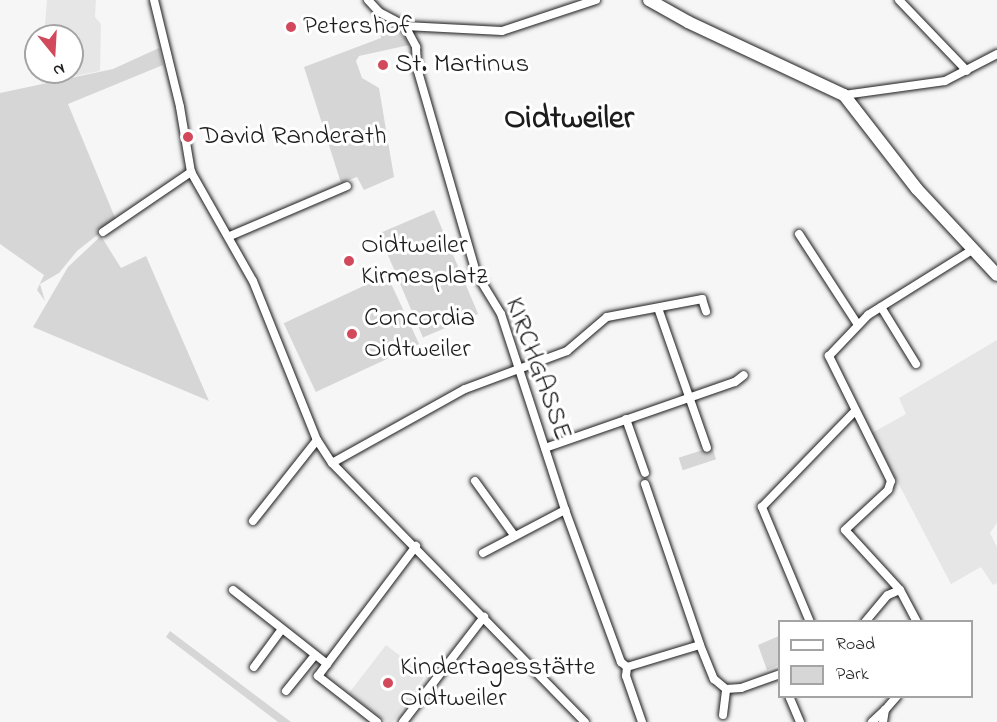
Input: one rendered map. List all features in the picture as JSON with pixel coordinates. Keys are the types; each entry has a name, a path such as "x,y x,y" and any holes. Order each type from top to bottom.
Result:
{"street":[{"path":"154,0 180,107 191,172 230,236 253,281 317,440 332,463 416,546 585,722"},
{"path":"368,0 379,12 405,26 502,31 596,0"},
{"path":"649,0 688,22 844,95 917,189 997,275"},
{"path":"899,0 967,71"},
{"name":"KIRCHGASSE","path":"405,26 416,46 417,68 477,273 501,314 566,510 621,662 627,667 626,676 642,722"},
{"path":"844,95 945,81 997,54"},
{"path":"103,232 191,172"},
{"path":"230,236 347,186"},
{"path":"799,234 858,325"},
{"path":"916,620 900,590 845,531 888,490 891,481 828,356 858,325 881,308 972,250"},
{"path":"332,463 465,389 567,351 607,317 702,299 706,311"},
{"path":"658,308 707,448"},
{"path":"881,308 916,364"},
{"path":"545,448 744,375"},
{"path":"810,620 762,507 855,411"},
{"path":"626,419 645,473"},
{"path":"253,521 317,440"},
{"path":"475,481 514,535"},
{"path":"645,484 700,645 714,679 726,689 741,688 778,674"},
{"path":"483,553 566,510"},
{"path":"377,722 318,676 416,546"},
{"path":"233,590 327,664"},
{"path":"866,620 888,595 900,590"},
{"path":"403,722 484,617"},
{"path":"254,667 282,628"},
{"path":"627,667 700,645"},
{"path":"286,691 315,655"},
{"path":"723,716 726,689"},
{"path":"790,698 800,722"},
{"path":"872,722 895,698"},
{"path":"882,722 885,710"}],"shaded area":[{"path":"47,0 96,0 95,17 101,24 100,71 84,74 84,24 45,24"},
{"path":"997,340 997,523 990,533 997,547 997,583 993,585 981,567 951,584 872,433 906,414 899,398"},
{"name":"Kindertagesstätte Oidtweiler","path":"386,645 425,675 393,722 386,722 349,693"}],"green space":[{"path":"378,15 400,30 409,45 359,56 356,61 362,78 379,88 394,177 364,190 357,177 341,183 304,67 381,38"},
{"path":"159,48 163,65 68,104 116,220 77,251 59,273 40,284 45,301 37,290 44,275 0,244 0,93 42,84 84,84 84,75 113,69"},
{"path":"434,210 478,314 423,337 379,233"},
{"path":"101,236 121,268 146,256 209,401 33,327 68,267"},
{"name":"Concordia Oidtweiler","path":"387,275 419,344 316,392 284,323"},
{"path":"712,447 716,459 683,470 679,458"},
{"path":"170,631 291,722 278,722 166,637"},
{"path":"778,636 778,665 767,670 758,645"}],"place":[{"name":"Petershof","path":"291,27"},
{"name":"St. Martinus","path":"383,65"},
{"name":"David Randerath","path":"188,137"},
{"name":"Oidtweiler Kirmesplatz","path":"349,261"},
{"name":"Concordia Oidtweiler","path":"352,334"},
{"name":"Kindertagesstätte Oidtweiler","path":"388,683"}],"district":[{"name":"Oidtweiler","path":"569,120"}]}
